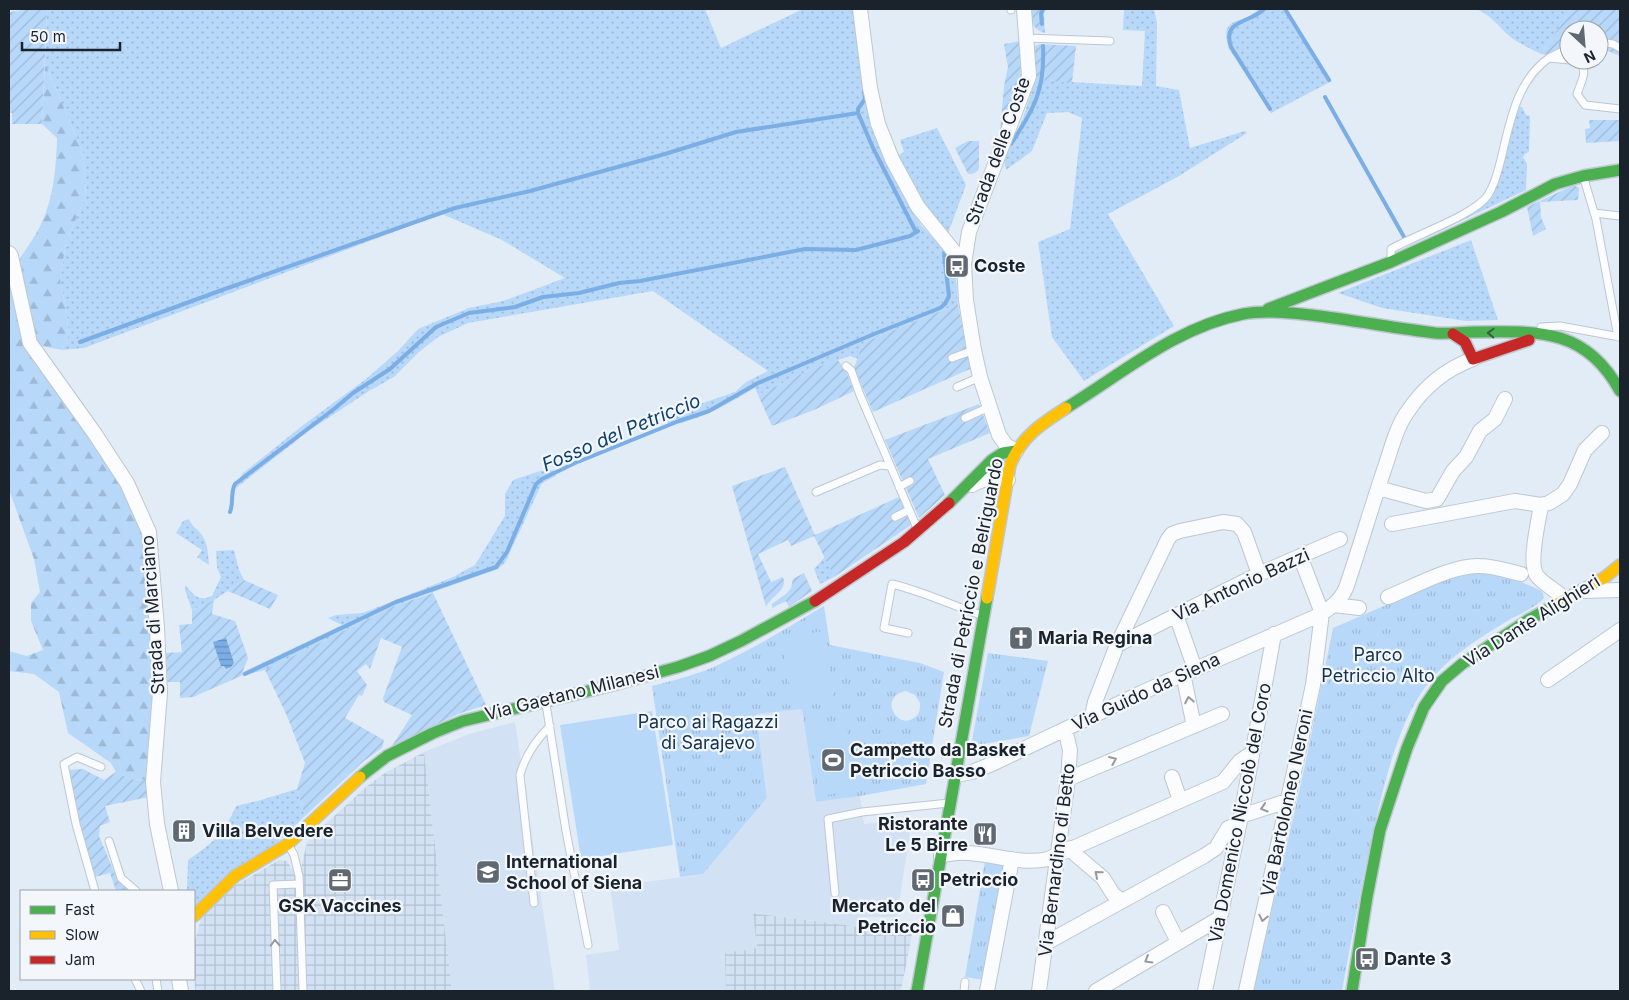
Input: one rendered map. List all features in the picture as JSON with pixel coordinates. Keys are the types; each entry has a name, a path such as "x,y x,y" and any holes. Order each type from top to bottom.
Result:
{"street":[{"name":"Strada delle Coste","path":"860,9 870,88 878,124 889,151 918,208 964,264"},
{"name":"Strada delle Coste","path":"1015,9 1026,38 1029,76 969,232 964,264 966,300 980,377 1002,440 1016,451"},
{"name":"Strada di Petriccio e Belriguardo","path":"1259,313 1391,262 1496,214 1555,184 1583,176 1620,170"},
{"name":"Strada di Marciano","path":"9,254 30,344 95,434 127,483 149,532 158,628 160,693 153,782 157,824 171,890"},
{"path":"1317,290 1313,300 1314,316 1453,334 1476,332 1533,334 1573,342 1594,355 1607,369 1620,391"},
{"name":"Strada di Petriccio e Belriguardo","path":"917,991 1010,465 1016,451 1027,437 1047,422 1179,338 1220,320 1244,314 1314,316"},
{"path":"1453,334 1465,342 1473,359"},
{"path":"1328,609 1342,597 1346,588 1400,424 1426,388 1441,376 1473,359 1527,340 1557,338"},
{"path":"1378,488 1426,501 1437,499 1453,471 1466,456 1480,431 1495,419 1505,399"},
{"path":"1392,524 1515,501 1541,505 1555,501 1570,484 1586,450 1602,433"},
{"name":"Via Gaetano Milanesi","path":"195,915 235,876 288,844 350,785 387,756 463,720 678,667 729,647 819,599 874,563 919,531 992,460 1003,453 1016,451"},
{"name":"Via Gaetano Milanesi","path":"964,489 989,478 997,477 1008,480"},
{"path":"1541,505 1534,556 1534,571 1538,577 1565,599"},
{"path":"1092,716 1095,702 1117,645 1162,550 1168,539 1176,532 1223,522 1237,524 1244,532 1259,574"},
{"name":"Via Antonio Bazzi","path":"1117,645 1259,574 1340,539"},
{"path":"1300,556 1328,609"},
{"path":"1388,597 1451,572 1474,566 1482,565 1521,574"},
{"name":"Via Dante Alighieri","path":"1352,991 1367,897 1382,824 1407,748 1424,707 1442,681 1462,664 1528,620 1604,578 1620,565"},
{"path":"1579,592 1620,590"},
{"path":"1328,609 1359,608"},
{"name":"Via Guido da Siena","path":"956,775 980,770 1189,671 1328,609"},
{"name":"Via Bartolomeo Neroni","path":"1246,991 1328,609"},
{"path":"1176,615 1189,671 1194,726"},
{"path":"1548,680 1620,630"},
{"name":"Via Domenico Niccolò del Coro","path":"1205,991 1240,820 1274,634"},
{"path":"1068,779 1222,714"},
{"name":"Via Bernardino di Betto","path":"1039,991 1068,779 1070,750 1065,729"},
{"path":"941,856 956,852 966,852 1012,859 1042,860 1223,782 1240,761 1252,753"},
{"path":"1172,777 1180,800"},
{"path":"1046,943 1209,853 1216,848 1228,828 1240,820 1287,801"},
{"path":"1071,848 1076,855 1103,878 1113,894 1122,901"},
{"path":"987,991 1012,859"},
{"path":"1163,912 1178,942"},
{"path":"1096,991 1220,918"}],"lane":[{"path":"1026,38 1110,41"},
{"path":"1391,262 1391,249 1463,214 1487,197 1495,182 1517,100 1537,68 1549,58 1559,53"},
{"path":"1549,58 1580,61 1584,66 1584,75 1577,94 1585,105 1620,109"},
{"path":"1533,334 1542,327 1552,325 1619,337 1594,214 1583,176"},
{"path":"1594,214 1620,216"},
{"path":"952,358 974,350"},
{"path":"846,366 851,370 919,531"},
{"path":"957,387 980,377"},
{"path":"965,418 989,407"},
{"path":"816,492 880,464 890,466"},
{"path":"899,486 910,480"},
{"path":"895,517 909,510"},
{"path":"908,633 884,628 892,584 919,591 935,599 984,616"},
{"path":"546,701 566,831 588,945"},
{"path":"534,903 520,775 530,750 550,726"},
{"path":"95,890 76,824 64,764 76,757 101,767"},
{"path":"835,893 828,819 862,812 951,803"},
{"path":"109,841 121,878 135,890"},
{"path":"288,844 296,860 300,884 303,991"},
{"path":"277,991 273,885 300,884"},
{"path":"964,991 965,982"}],"shaded area":[{"path":"226,638 234,663 226,669 224,666 221,666 213,642"},
{"path":"802,708 816,802 860,796 864,824 912,819 897,917 858,917 857,927 754,913 757,949 726,953 726,991 590,991 586,955 619,950 610,887 703,874 767,798 756,714"},
{"name":"International School of Siena","path":"515,722 555,991 452,991 424,752 469,734"},
{"name":"GSK Vaccines","path":"424,752 452,991 195,991 195,940 202,915 231,888 279,860 287,861 292,869 301,868 307,842 367,786 385,773"},
{"path":"753,913 912,934 901,991 726,991 725,953 757,948"}],"green space":[{"path":"47,9 705,9 721,48 803,9 855,9 886,159 921,225 951,257 955,266 958,304 863,343 858,359 850,356 814,368 758,395 755,388 704,415 670,425 666,420 671,414 735,392 746,382 768,371 653,291 468,323 438,337 418,353 394,377 369,391 310,430 236,488 242,474 302,426 366,379 398,351 418,329 469,308 503,301 565,278 502,240 442,214 84,348 62,350 68,339 67,313 60,280 66,243 86,195 83,153 45,63"},
{"path":"47,9 42,124 12,124 12,113 9,113 9,12"},
{"path":"1030,9 1047,9 1044,13 1045,33 1037,29 1033,24"},
{"path":"1124,9 1154,9 1157,22 1156,86 1179,90 1190,148 1245,131 1247,133 1179,176 1108,214 1174,326 1084,381 1052,337 1038,242 1070,229 1082,118 1068,112 1047,113 1032,151 1006,170 1004,161 1023,118 1035,80 1142,86 1145,31 1123,30"},
{"path":"1258,9 1287,9 1332,81 1271,113 1229,49 1226,38 1230,25 1253,14"},
{"path":"1476,9 1571,9 1564,20 1559,20 1559,27 1541,54 1515,40 1481,11"},
{"path":"1571,9 1620,9 1620,56 1609,51 1609,20 1564,20"},
{"path":"1559,27 1559,56 1541,54"},
{"path":"1020,41 1021,80 1000,132 1004,86 1008,67 1004,44"},
{"path":"1040,44 1076,46 1072,83 1035,80 1033,53 1035,46"},
{"path":"45,63 83,153 86,195 66,243 60,280 67,313 68,339 62,350 31,344 95,434 149,532 160,693 149,747 147,780 129,779 116,772 111,763 68,733 59,692 34,674 9,671 9,651 27,656 43,650 31,621 31,603 40,592 34,559 9,490 9,264 17,263 37,232 52,192 57,138 42,124"},
{"path":"1518,106 1522,107 1526,115 1530,116 1529,152 1523,157 1527,164 1526,190 1396,252 1480,208 1491,197 1498,183"},
{"path":"1589,120 1620,120 1620,141 1586,143 1585,129 1590,128"},
{"path":"937,128 966,185 947,236 922,204 896,157 904,152 900,140"},
{"path":"968,141 979,141 979,168 975,173 968,174 955,148"},
{"path":"1574,185 1579,188 1578,200 1540,202 1541,217 1546,229 1533,236 1527,207"},
{"path":"1471,240 1498,320 1466,321 1382,308 1338,293"},
{"path":"958,304 970,369 873,412 854,368 863,343"},
{"path":"838,360 847,373 854,391 814,410 772,426 758,395 814,368"},
{"path":"979,404 990,433 928,459 945,495 919,518 885,440"},
{"path":"785,467 815,535 899,497 911,525 834,577 814,536 791,546 788,540 758,554 771,582 783,577 784,582 781,589 766,607 732,486"},
{"path":"554,470 556,476 542,483 505,563 498,569 394,606 265,670 241,676 243,672 342,625 328,618 336,615 363,613 453,577 475,565 505,516 505,494 513,480 540,471"},
{"path":"189,519 205,541 209,565 197,557 202,550 176,533 183,521"},
{"path":"234,550 239,570 244,580 214,600 192,610 185,585 200,598 212,596 221,577 217,567 216,551"},
{"path":"825,557 834,577 820,584 814,569"},
{"name":"Parco Petriccio Alto","path":"1475,571 1509,577 1540,590 1544,598 1461,651 1436,674 1412,710 1394,753 1381,799 1363,879 1342,991 1253,991 1302,779 1333,628 1458,574"},
{"path":"804,573 812,591 789,607 786,601 772,608 772,604 791,588 793,579"},
{"path":"244,580 278,595 270,609 228,591"},
{"path":"433,593 486,705 458,714 392,746 412,715 384,702 383,698 402,647 381,638 370,669 366,664 357,671 367,685 362,696 359,695 345,718 384,740 382,748 364,761 305,816 297,789 305,763 287,716 265,670 394,606"},
{"path":"214,600 212,614 235,621 248,658 241,676 193,697 180,698 180,682 165,682 167,668 165,653 182,652 179,625 192,624 192,610"},
{"name":"Parco ai Ragazzi di Sarajevo","path":"824,606 830,645 920,663 944,672 926,784 816,802 802,709 756,714 767,798 703,874 680,877 652,686 714,667 761,643","holes":["906,691 915,695 920,703 918,714 909,720 902,720 897,717 893,712 892,706 897,694"]},
{"path":"823,631 834,700 793,706 782,638"},
{"path":"988,653 1048,661 1029,736 971,746"},
{"path":"652,711 673,845 581,859 560,725"},
{"name":"Campetto da Basket Petriccio Basso","path":"846,725 854,791 819,796 811,729"},
{"path":"83,769 104,780 116,772 129,779 147,780 149,797 105,806 110,822 100,826 99,836 118,881 129,890 116,890 110,873 95,877 79,828 68,770"},
{"path":"297,789 305,816 280,840 195,906 195,890 187,890 188,860 217,837 227,824 236,806"},
{"path":"985,861 1004,863 984,980 965,977"}],"waterway":[{"path":"1042,24 1041,14 1043,9"},
{"path":"1264,9 1258,14 1238,23 1230,31 1229,38 1231,47 1270,109"},
{"path":"1285,9 1329,80"},
{"path":"1011,144 1032,109 1040,87 1043,46"},
{"path":"858,113 858,109 865,99 864,90"},
{"path":"1325,97 1404,237"},
{"path":"80,342 455,208 530,191 665,154 736,132 858,113 873,148 916,232"},
{"path":"230,512 235,484 353,393 390,369 436,327 469,313 515,307 543,297 579,293 619,283 640,281 805,249 856,250 910,236 918,231"},
{"name":"Fosso del Petriccio","path":"245,674 396,602 496,567 507,552 536,484 542,479 575,463 679,421 709,411 758,383 940,308 945,304 949,296 944,255 946,250"}],"traffic: fast":[{"path":"1268,309 1391,262 1501,212 1555,184 1583,176 1620,170"},
{"path":"1066,408 1172,340 1218,320 1260,312 1311,315 1435,333 1519,332 1558,338 1576,344 1592,355 1607,370 1620,391"},
{"path":"949,503 992,460 1003,453 1016,451"},
{"path":"917,991 987,598"},
{"path":"360,777 387,756 433,733 463,721 609,686 678,667 709,656 741,641 815,601"},
{"path":"1352,991 1380,830 1407,748 1424,707 1442,681 1462,664 1528,620 1557,604"}],"traffic: slow":[{"path":"987,598 1010,465 1026,439 1040,426 1066,408"},
{"path":"1557,604 1604,578 1620,565"},
{"path":"195,915 235,876 288,844 360,777"}],"traffic: jam":[{"path":"1453,334 1465,342 1473,359 1529,340"},
{"path":"815,601 904,542 949,503"}],"place":[{"name":"Coste","path":"957,266"},
{"name":"Maria Regina","path":"1021,638"},
{"name":"Campetto da Basket Petriccio Basso","path":"833,760"},
{"name":"Villa Belvedere","path":"184,831"},
{"name":"Ristorante Le 5 Birre","path":"985,834"},
{"name":"International School of Siena","path":"488,872"},
{"name":"GSK Vaccines","path":"340,880"},
{"name":"Petriccio","path":"923,880"},
{"name":"Mercato del Petriccio","path":"953,916"},
{"name":"Dante 3","path":"1367,959"}]}
